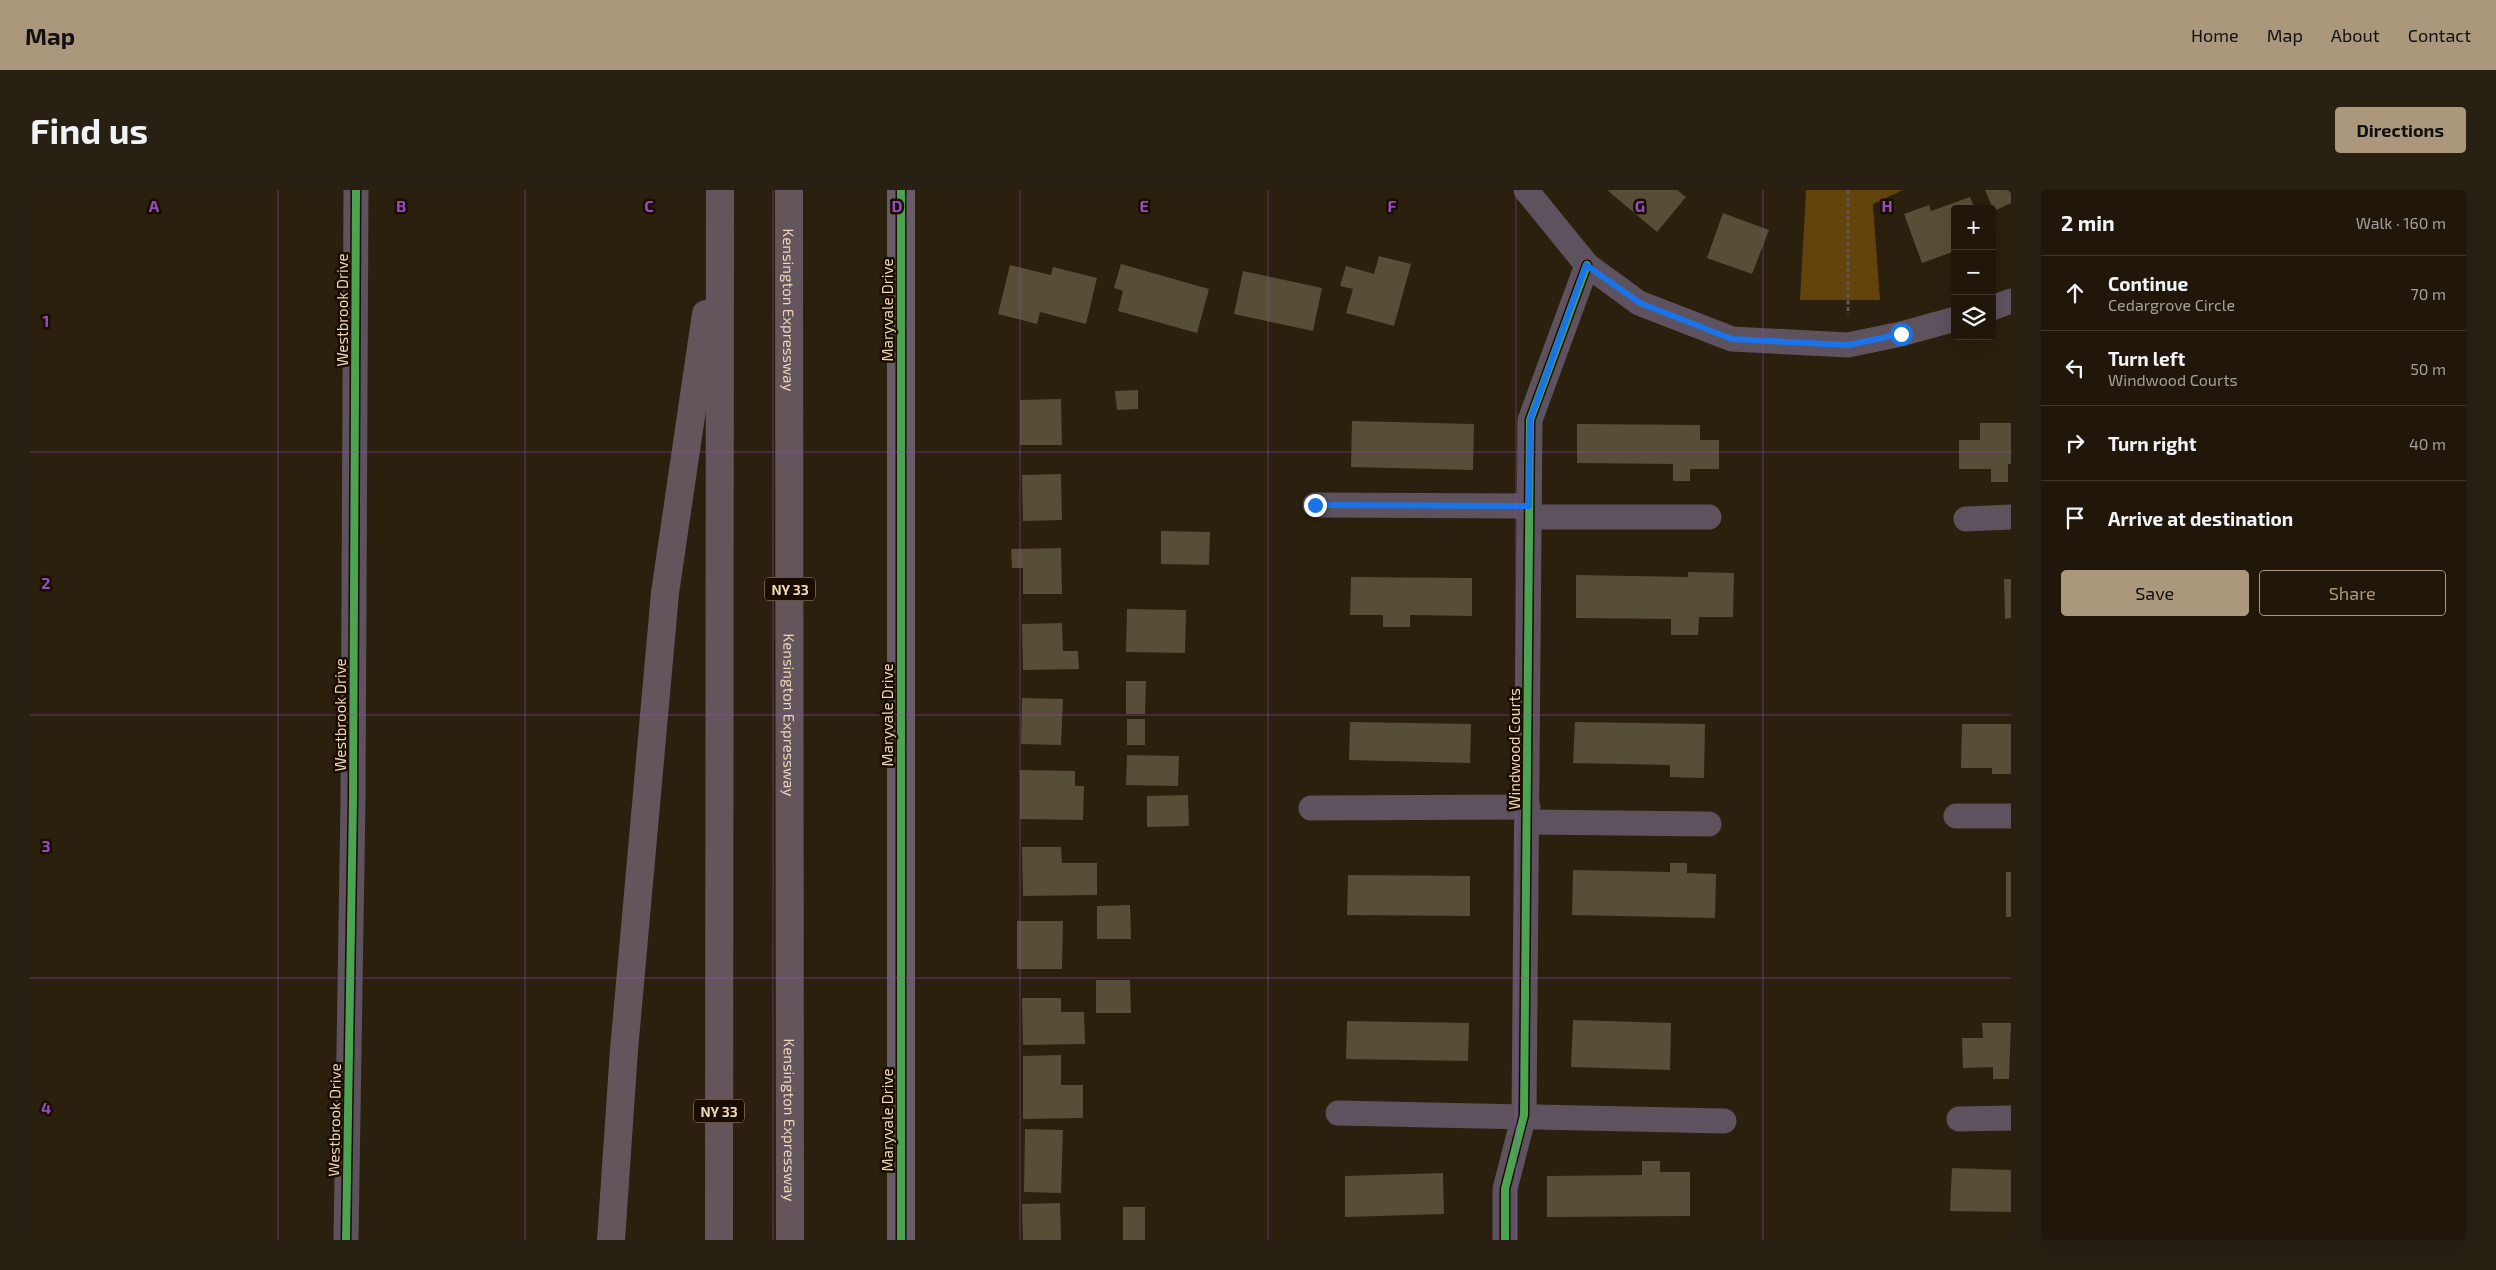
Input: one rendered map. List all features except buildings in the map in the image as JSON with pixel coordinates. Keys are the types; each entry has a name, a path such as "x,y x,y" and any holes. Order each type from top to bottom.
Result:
{"highway":[{"name":"NY 33","path":"719,1240 720,190"},
{"name":"Kensington Expressway","path":"789,190 790,1240"},
{"path":"611,1240 624,1050 665,593 720,221"}],"street":[{"name":"Westbrook Drive","path":"346,1240 353,800 356,190"},
{"name":"Maryvale Drive","path":"901,190 901,1240"},
{"path":"1526,190 1586,265 1640,303 1732,339 1848,345 1901,334 1951,320"},
{"name":"Windwood Courts","path":"1506,1240 1505,1188 1524,1115 1530,420 1586,265"},
{"path":"1996,307 2011,301"},
{"path":"1315,505 1709,517"},
{"path":"1966,519 2011,517"},
{"path":"1311,808 1528,814 1709,824"},
{"path":"1956,816 2011,816"},
{"path":"1338,1113 1524,1115 1724,1121"},
{"path":"1959,1119 2011,1118"}],"path":[{"path":"1848,190 1848,345"}],"shaded area":[{"path":"1806,190 1903,190 1873,204 1880,300 1800,300"}],"cycle path":[{"path":"346,1240 353,800 356,190"},
{"path":"901,190 901,1240"},
{"path":"1505,1240 1505,1189 1524,1115 1530,420 1587,265"}],"route":[{"path":"1315,505 1529,506 1530,420 1586,265 1640,303 1732,339 1780,343 1848,345 1901,334"}]}
